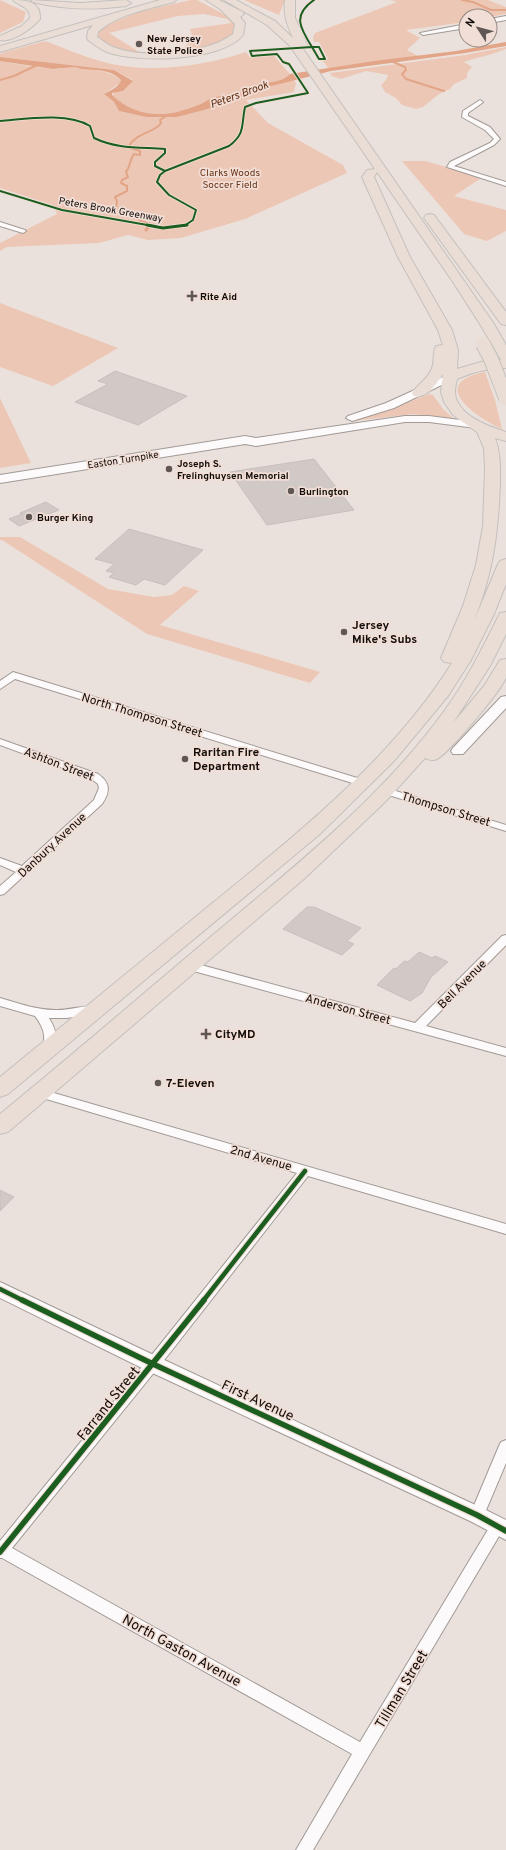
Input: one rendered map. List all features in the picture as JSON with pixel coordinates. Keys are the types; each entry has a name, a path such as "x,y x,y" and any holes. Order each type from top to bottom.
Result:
{"highway":[{"path":"0,43 26,28 35,19 35,12 32,8 18,0"},
{"path":"36,0 57,5 82,6 142,0"},
{"path":"0,43 154,0"},
{"path":"0,43 171,0"},
{"path":"211,0 225,2 251,10 279,29 294,44 303,63 371,172 461,307"},
{"path":"290,0 290,14 295,30 303,47 303,63"},
{"path":"290,14 306,0"},
{"path":"127,12 95,28 92,34 96,43 110,50 132,55 176,55 215,48 231,41 239,34 242,29 240,21 224,8 225,2"},
{"path":"315,82 354,131 459,282 499,342 506,357"},
{"path":"354,131 366,138 423,208 506,321"},
{"path":"371,172 368,177 404,257 445,330 451,350 448,392 451,402 462,415 480,427 506,437"},
{"path":"419,393 435,378 441,365 442,354 440,343 424,305 428,299"},
{"path":"480,338 491,359 506,398"},
{"path":"450,377 470,368 506,364"},
{"path":"413,729 441,679 464,626 478,586 487,552 492,518 493,467 490,442 480,427"},
{"path":"0,1089 313,830 363,783 413,729 442,692 462,660 486,614 506,564"},
{"path":"0,1126 291,880 344,833 386,791 432,737 466,691 484,663 506,617"},
{"path":"386,791 414,773 446,741 485,696 506,664"},
{"path":"0,1075 40,1055"}],"main road":[{"name":"Easton Turnpike","path":"245,440 251,435 363,416 387,408 450,377"},
{"name":"Easton Turnpike","path":"0,479 245,440 256,442 405,419 430,419 480,427"},
{"path":"458,751 506,700"},
{"name":"First Avenue","path":"0,1289 153,1364 477,1516 501,1529"}],"street":[{"path":"423,34 458,27"},
{"path":"480,102 467,110 464,114 465,117 491,130 496,135 497,139 492,144 450,165 450,167 458,171 506,184"},
{"path":"0,224 23,231"},
{"name":"North Thompson Street","path":"0,686 13,675 363,783"},
{"name":"Ashton Street","path":"0,742 94,776 105,785 102,797"},
{"name":"Thompson Street","path":"386,791 506,828"},
{"name":"Danbury Avenue","path":"0,892 102,797"},
{"path":"0,861 24,871"},
{"name":"Bell Avenue","path":"417,1028 506,939"},
{"name":"Anderson Street","path":"190,966 506,1052"},
{"path":"0,1002 40,1014 68,1015 97,1009"},
{"path":"40,1014 50,1030 51,1041 40,1055"},
{"name":"2nd Avenue","path":"40,1093 506,1229"},
{"name":"Farrand Street","path":"1,1550 153,1364 305,1171"},
{"path":"477,1516 506,1446"},
{"name":"Tillman Street","path":"304,1850 501,1529"},
{"name":"North Gaston Avenue","path":"1,1550 363,1752"}],"green space":[{"path":"0,0 26,12 23,22 0,33"},
{"path":"197,0 233,19 238,26 235,35 217,45 182,52 192,36 190,29 231,23 227,19 204,14 178,16 109,33 141,53 171,49 157,54 136,53 115,49 100,41 96,35 101,27 142,11"},
{"path":"244,0 285,0 279,15"},
{"path":"390,0 488,0 506,7 506,14 498,16 498,8 458,8 458,23 406,30 420,38 407,50 418,56 329,69 322,60 328,59 319,42 314,42 313,37 315,33 397,2"},
{"path":"45,41 97,60 115,65 134,67 153,68 191,65 210,62 246,52 250,57 274,56 290,74 283,79 257,85 242,92 209,99 199,105 186,109 164,114 153,114 132,109 112,95 115,92 123,91 133,80 114,70 0,57 0,54 5,52"},
{"path":"506,47 506,49 501,51 464,62 472,67 467,73 467,78 454,84 450,89 439,94 423,107 416,109 402,105 396,98 385,92 381,85 386,80 388,75 366,71 341,79 332,76 330,73 465,55"},
{"name":"Clarks Woods Soccer Field","path":"0,61 53,69 74,67 99,70 121,80 120,83 104,94 114,102 119,111 146,117 177,117 208,109 236,98 258,93 268,87 294,80 296,83 294,92 246,100 268,123 343,165 347,173 245,219 181,238 148,240 128,235 99,243 7,247 0,251 0,243 57,214 53,205 0,188"},
{"path":"402,161 425,161 483,177 454,196 506,210 506,231 487,241 464,234"},
{"path":"0,303 118,348 53,386 0,367"},
{"path":"485,372 495,400 502,429 491,424 469,409 458,392 459,384 468,377"},
{"path":"429,394 433,395 443,409 453,418 413,414 353,421 383,412"},
{"path":"0,398 31,463 0,468"},
{"path":"0,537 20,537 108,589 154,597 172,595 184,586 199,591 160,625 320,672 310,683 147,634 0,540"}],"water":[{"path":"506,42 506,46 498,47 498,43"},
{"name":"Peters Brook","path":"473,48 494,48 331,71 268,87 258,93 236,98 208,109 177,117 146,117 119,111 114,102 104,94 116,87 121,80 117,76 107,72 79,69 82,69 75,67 53,69 0,61 0,57 114,70 133,81 123,91 112,93 112,95 132,109 153,114 164,114 199,105 209,99 242,92 257,85 283,79 290,74 374,61"}],"building":[{"path":"115,371 187,396 138,425 75,402 108,384 98,381"},
{"name":"Burlington","path":"314,459 354,510 267,525 230,472"},
{"name":"Burger King","path":"46,502 59,510 19,526 9,519 22,514 20,513"},
{"path":"129,529 203,550 165,585 144,579 136,585 109,577 114,573 106,571 114,564 95,559"},
{"path":"307,907 314,907 361,928 347,941 354,944 342,955 283,929"},
{"path":"419,952 432,958 435,956 448,962 431,977 422,993 410,1001 377,985 394,968 396,969 404,961 408,962"},
{"path":"0,1190 14,1197 0,1211"}],"waterway":[{"path":"462,0 473,2 491,10 506,10"},
{"path":"391,61 405,67 406,70 402,74 406,79 444,91"},
{"path":"0,80 14,76 37,65"},
{"path":"150,225 116,208 117,201 115,197 127,191 127,186 121,183 122,180 128,177 126,172 129,168 131,158 134,154 140,155 140,151 128,147 141,135 155,129 161,123 160,120 166,116"},
{"path":"146,230 150,225"}],"cycle path":[{"path":"165,171 229,146 240,137 242,133 245,107 256,103 308,93 289,64 283,62 277,54 252,56 250,51 319,47 325,59 319,59 313,48 309,42 305,35 300,22 300,16 303,9 314,0"},
{"name":"Peters Brook Greenway","path":"0,121 47,118 73,120 83,122 90,126 94,138 111,145 165,149 165,153 155,162 155,166 165,171 160,175 157,182 169,195 196,210 193,220 186,226 163,228 62,210 0,191"},
{"path":"0,1552 164,1350 305,1171"},
{"path":"0,1289 153,1364 477,1515 506,1531"}],"place":[{"name":"New Jersey State Police","path":"139,44"},
{"name":"Rite Aid","path":"192,296"},
{"name":"Joseph S. Frelinghuysen Memorial","path":"169,469"},
{"name":"Burlington","path":"291,491"},
{"name":"Burger King","path":"29,517"},
{"name":"Jersey Mike's Subs","path":"344,632"},
{"name":"Raritan Fire Department","path":"185,759"},
{"name":"CityMD","path":"206,1034"},
{"name":"7-Eleven","path":"158,1083"}]}
